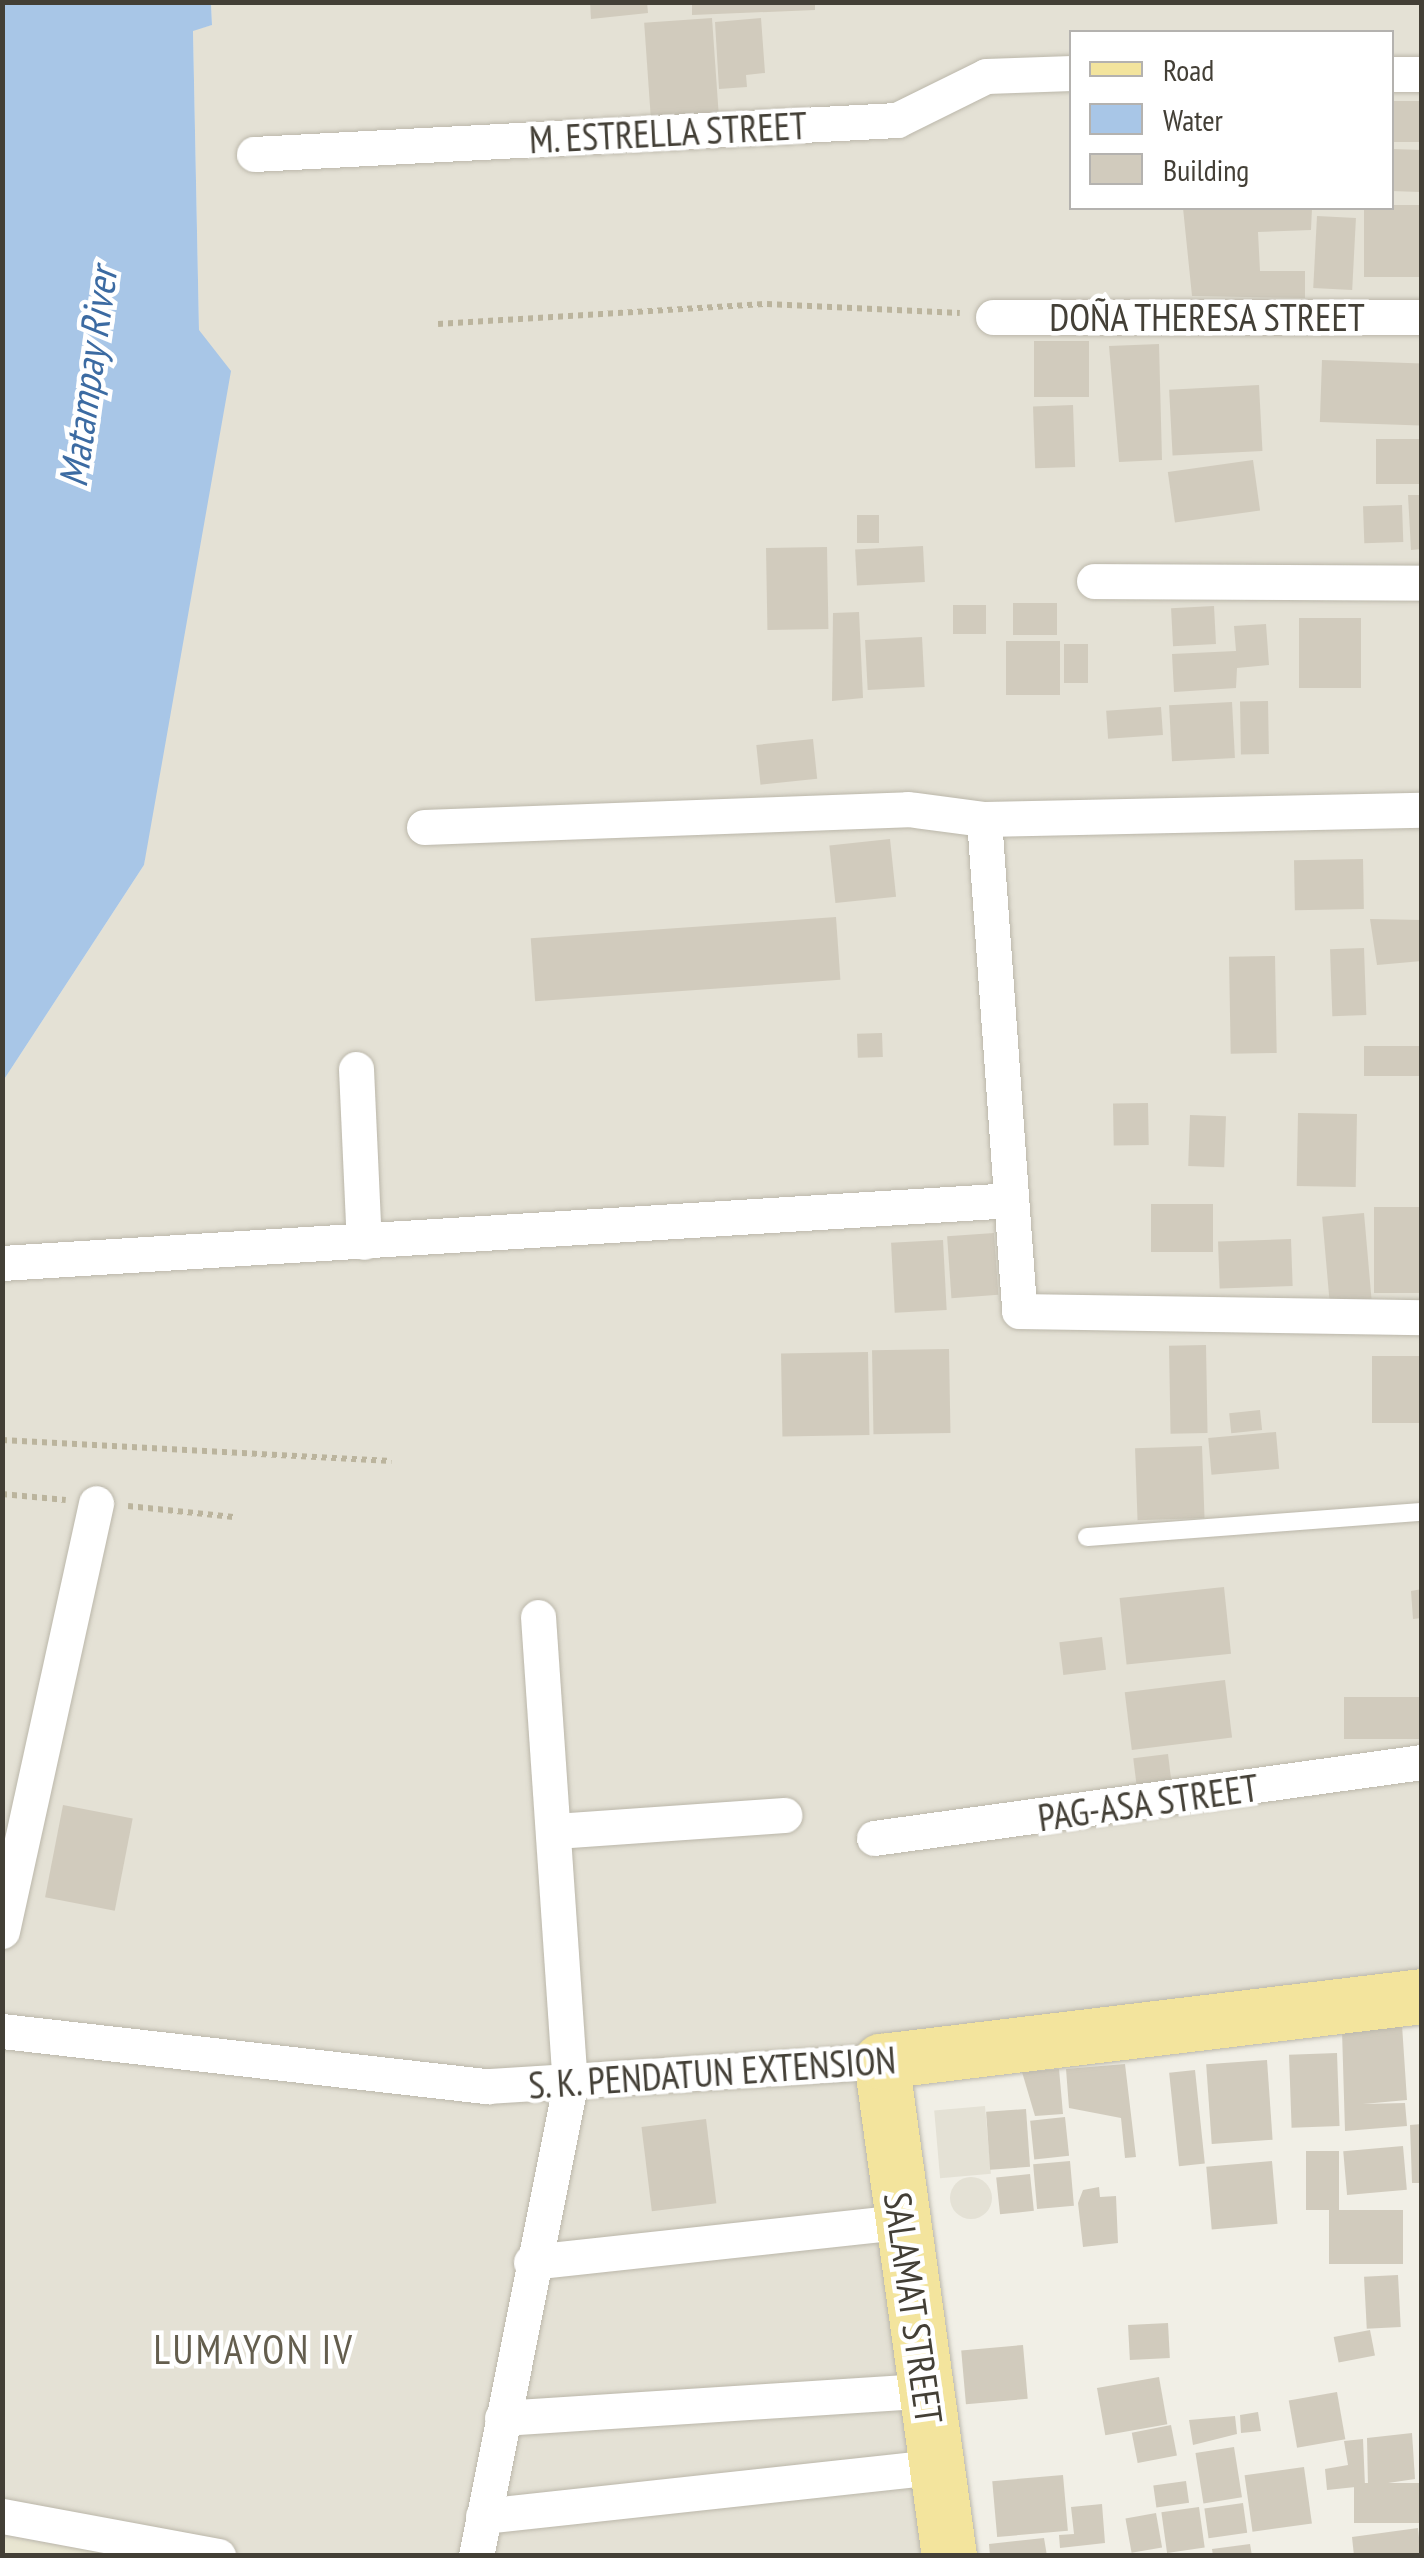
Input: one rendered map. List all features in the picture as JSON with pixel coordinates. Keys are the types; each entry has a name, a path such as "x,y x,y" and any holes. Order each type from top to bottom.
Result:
{"main road":[{"name":"S. K. PENDATUN EXTENSION","path":"881,2061 1422,1996"},
{"name":"SALAMAT STREET","path":"881,2061 949,2556"}],"street":[{"name":"M. ESTRELLA STREET","path":"254,154 897,120 986,76 1069,73"},
{"path":"1394,74 1422,74"},
{"name":"DOÑA THERESA STREET","path":"994,317 1422,317"},
{"path":"1094,581 1422,583"},
{"path":"424,828 908,808 984,819 1422,810"},
{"path":"984,819 1019,1311 1422,1318"},
{"path":"356,1069 364,1242"},
{"path":"2,1262 1011,1200"},
{"path":"2,1931 96,1503"},
{"path":"476,2556 531,2262 570,2086 538,1617"},
{"name":"PAG-ASA STREET","path":"874,1838 1422,1762"},
{"path":"555,1831 784,1816"},
{"name":"S. K. PENDATUN EXTENSION","path":"2,2031 365,2076 570,2086 881,2061"},
{"path":"531,2262 902,2222"},
{"path":"502,2418 924,2391"},
{"path":"483,2516 936,2466"},
{"path":"2,2516 218,2556"}],"lane":[{"path":"1087,1537 1422,1512"}],"path":[{"path":"438,324 767,304 994,317"},
{"path":"2,1440 390,1461"}],"shaded area":[{"path":"211,2 1421,3 1421,1967 1408,1980 863,2041 935,2555 3,2556 3,1081 144,865 199,330 193,30 212,25"},
{"path":"985,2106 991,2174 940,2178 934,2110"},
{"path":"971,2177 986,2183 992,2198 986,2213 971,2219 956,2213 950,2198 956,2183"},
{"path":"3,2537 119,2555 3,2555"}],"water":[{"name":"Matampay River","path":"3,2 211,3 212,25 193,31 199,330 231,371 144,865 3,1081"}],"building":[{"path":"590,2 647,2 648,13 591,19"},
{"path":"692,2 815,2 815,10 692,15"},
{"path":"712,18 719,118 651,122 644,23"},
{"path":"761,18 765,73 746,75 747,87 719,89 715,22"},
{"path":"1394,101 1422,101 1422,142 1394,142"},
{"path":"1394,149 1422,150 1421,192 1394,191"},
{"path":"1394,205 1422,205 1422,277 1364,277 1364,210 1394,210"},
{"path":"1183,210 1312,210 1311,230 1258,232 1260,271 1305,271 1305,298 1192,296"},
{"path":"1317,216 1356,218 1352,290 1313,288"},
{"path":"1034,341 1089,341 1089,397 1034,397"},
{"path":"1159,344 1162,460 1119,462 1109,346"},
{"path":"1322,360 1422,363 1420,425 1320,422"},
{"path":"1259,385 1262,451 1173,456 1169,390"},
{"path":"1073,405 1075,467 1035,468 1033,406"},
{"path":"1376,439 1422,439 1422,484 1376,484"},
{"path":"1253,460 1260,511 1175,522 1168,472"},
{"path":"1408,495 1422,495 1422,549 1411,550"},
{"path":"1402,505 1403,542 1364,543 1363,506"},
{"path":"857,515 879,515 879,543 857,543"},
{"path":"923,546 925,582 857,586 855,550"},
{"path":"827,547 828,629 767,630 766,548"},
{"path":"1013,603 1057,603 1057,635 1013,635"},
{"path":"953,605 986,605 986,634 953,634"},
{"path":"1214,606 1216,644 1173,646 1171,608"},
{"path":"859,612 863,698 832,701 833,613"},
{"path":"1299,618 1361,618 1361,688 1299,688"},
{"path":"1266,624 1269,665 1237,668 1236,688 1174,692 1172,654 1236,651 1234,626"},
{"path":"922,637 925,687 868,690 865,640"},
{"path":"1006,641 1060,641 1060,695 1006,695"},
{"path":"1064,644 1088,644 1088,683 1064,683"},
{"path":"1240,701 1268,701 1269,754 1241,754"},
{"path":"1232,702 1235,758 1172,761 1169,705"},
{"path":"1161,707 1163,735 1108,739 1106,711"},
{"path":"813,739 817,779 760,785 756,745"},
{"path":"890,839 896,897 835,903 829,845"},
{"path":"1363,859 1364,909 1295,910 1294,860"},
{"path":"836,917 840,980 535,1001 531,938"},
{"path":"1370,919 1422,920 1422,961 1377,965"},
{"path":"1364,948 1366,1015 1332,1016 1330,949"},
{"path":"1275,956 1277,1053 1231,1054 1229,957"},
{"path":"882,1033 883,1057 858,1058 857,1034"},
{"path":"1364,1046 1422,1046 1422,1076 1364,1076"},
{"path":"1148,1103 1149,1145 1114,1146 1113,1104"},
{"path":"1298,1113 1357,1114 1356,1187 1297,1186"},
{"path":"1190,1115 1226,1116 1224,1167 1188,1166"},
{"path":"1151,1204 1213,1204 1213,1252 1151,1252"},
{"path":"1374,1207 1422,1207 1422,1293 1374,1293"},
{"path":"1364,1213 1371,1299 1330,1302 1322,1217"},
{"path":"994,1233 998,1295 951,1298 947,1236"},
{"path":"1291,1239 1293,1286 1220,1289 1218,1242"},
{"path":"943,1240 947,1310 895,1313 891,1243"},
{"path":"1206,1345 1208,1433 1171,1434 1169,1346"},
{"path":"949,1349 950,1433 873,1434 872,1350"},
{"path":"868,1352 869,1435 782,1437 781,1354"},
{"path":"1372,1356 1422,1356 1422,1423 1372,1423"},
{"path":"1260,1410 1262,1430 1231,1433 1229,1413"},
{"path":"1276,1432 1279,1469 1211,1475 1208,1438"},
{"path":"1202,1446 1205,1518 1138,1520 1135,1448"},
{"path":"1224,1587 1231,1654 1127,1665 1120,1598"},
{"path":"1422,1589 1422,1618 1413,1619 1411,1591"},
{"path":"1102,1637 1106,1670 1063,1675 1059,1642"},
{"path":"1225,1680 1232,1738 1132,1750 1125,1692"},
{"path":"1344,1697 1422,1697 1422,1739 1344,1739"},
{"path":"1168,1754 1172,1788 1137,1792 1133,1758"},
{"path":"63,1805 133,1819 115,1911 45,1897"},
{"path":"1402,2025 1407,2100 1363,2104 1405,2103 1407,2126 1345,2131 1342,2031"},
{"path":"1337,2053 1340,2126 1292,2128 1289,2055"},
{"path":"1267,2060 1273,2140 1212,2144 1206,2064"},
{"path":"1125,2064 1136,2157 1125,2158 1121,2118 1069,2108 1066,2069"},
{"path":"1059,2069 1063,2114 1035,2116 1022,2072"},
{"path":"1195,2070 1205,2163 1179,2166 1169,2073"},
{"path":"1026,2109 1030,2167 990,2170 986,2112"},
{"path":"1065,2117 1069,2156 1034,2159 1030,2121"},
{"path":"706,2119 716,2203 652,2211 641,2127"},
{"path":"1422,2124 1422,2183 1412,2183 1410,2125"},
{"path":"1403,2146 1407,2190 1347,2195 1343,2151"},
{"path":"1306,2151 1339,2151 1339,2210 1306,2210"},
{"path":"1070,2161 1074,2206 1037,2209 1033,2164"},
{"path":"1272,2161 1277,2224 1212,2230 1206,2167"},
{"path":"1030,2174 1034,2211 1000,2214 996,2178"},
{"path":"1099,2187 1100,2197 1116,2196 1118,2243 1083,2247 1078,2203 1083,2190"},
{"path":"1329,2210 1403,2210 1403,2264 1329,2264"},
{"path":"1398,2275 1401,2327 1367,2329 1364,2277"},
{"path":"1168,2323 1170,2358 1130,2360 1128,2325"},
{"path":"1370,2330 1375,2356 1339,2363 1334,2337"},
{"path":"1023,2345 1028,2399 966,2404 961,2350"},
{"path":"1159,2377 1167,2424 1105,2435 1097,2388"},
{"path":"1337,2392 1345,2439 1297,2448 1289,2401"},
{"path":"1258,2412 1261,2431 1241,2433 1240,2415"},
{"path":"1235,2416 1237,2434 1193,2445 1189,2420"},
{"path":"1171,2425 1177,2455 1138,2463 1132,2433"},
{"path":"1412,2433 1415,2479 1368,2486 1367,2438"},
{"path":"1363,2439 1365,2486 1327,2490 1325,2469 1348,2465 1344,2441"},
{"path":"1234,2447 1242,2497 1203,2503 1195,2453"},
{"path":"1304,2467 1312,2523 1253,2532 1245,2475"},
{"path":"1063,2475 1068,2531 997,2537 992,2481"},
{"path":"1186,2481 1189,2503 1156,2507 1153,2486"},
{"path":"1354,2483 1422,2483 1422,2523 1354,2523"},
{"path":"1243,2503 1247,2533 1209,2538 1204,2508"},
{"path":"1102,2504 1105,2543 1060,2548 1059,2535 1074,2534 1071,2507"},
{"path":"1199,2507 1205,2548 1167,2553 1161,2512"},
{"path":"1156,2513 1162,2547 1132,2553 1125,2518"},
{"path":"1418,2528 1421,2556 1354,2556 1352,2537"},
{"path":"1044,2538 1047,2556 990,2556 989,2544"},
{"path":"1250,2544 1252,2556 1213,2556 1212,2549"}],"district":[{"name":"LUMAYON IV","path":"254,2349"}]}
